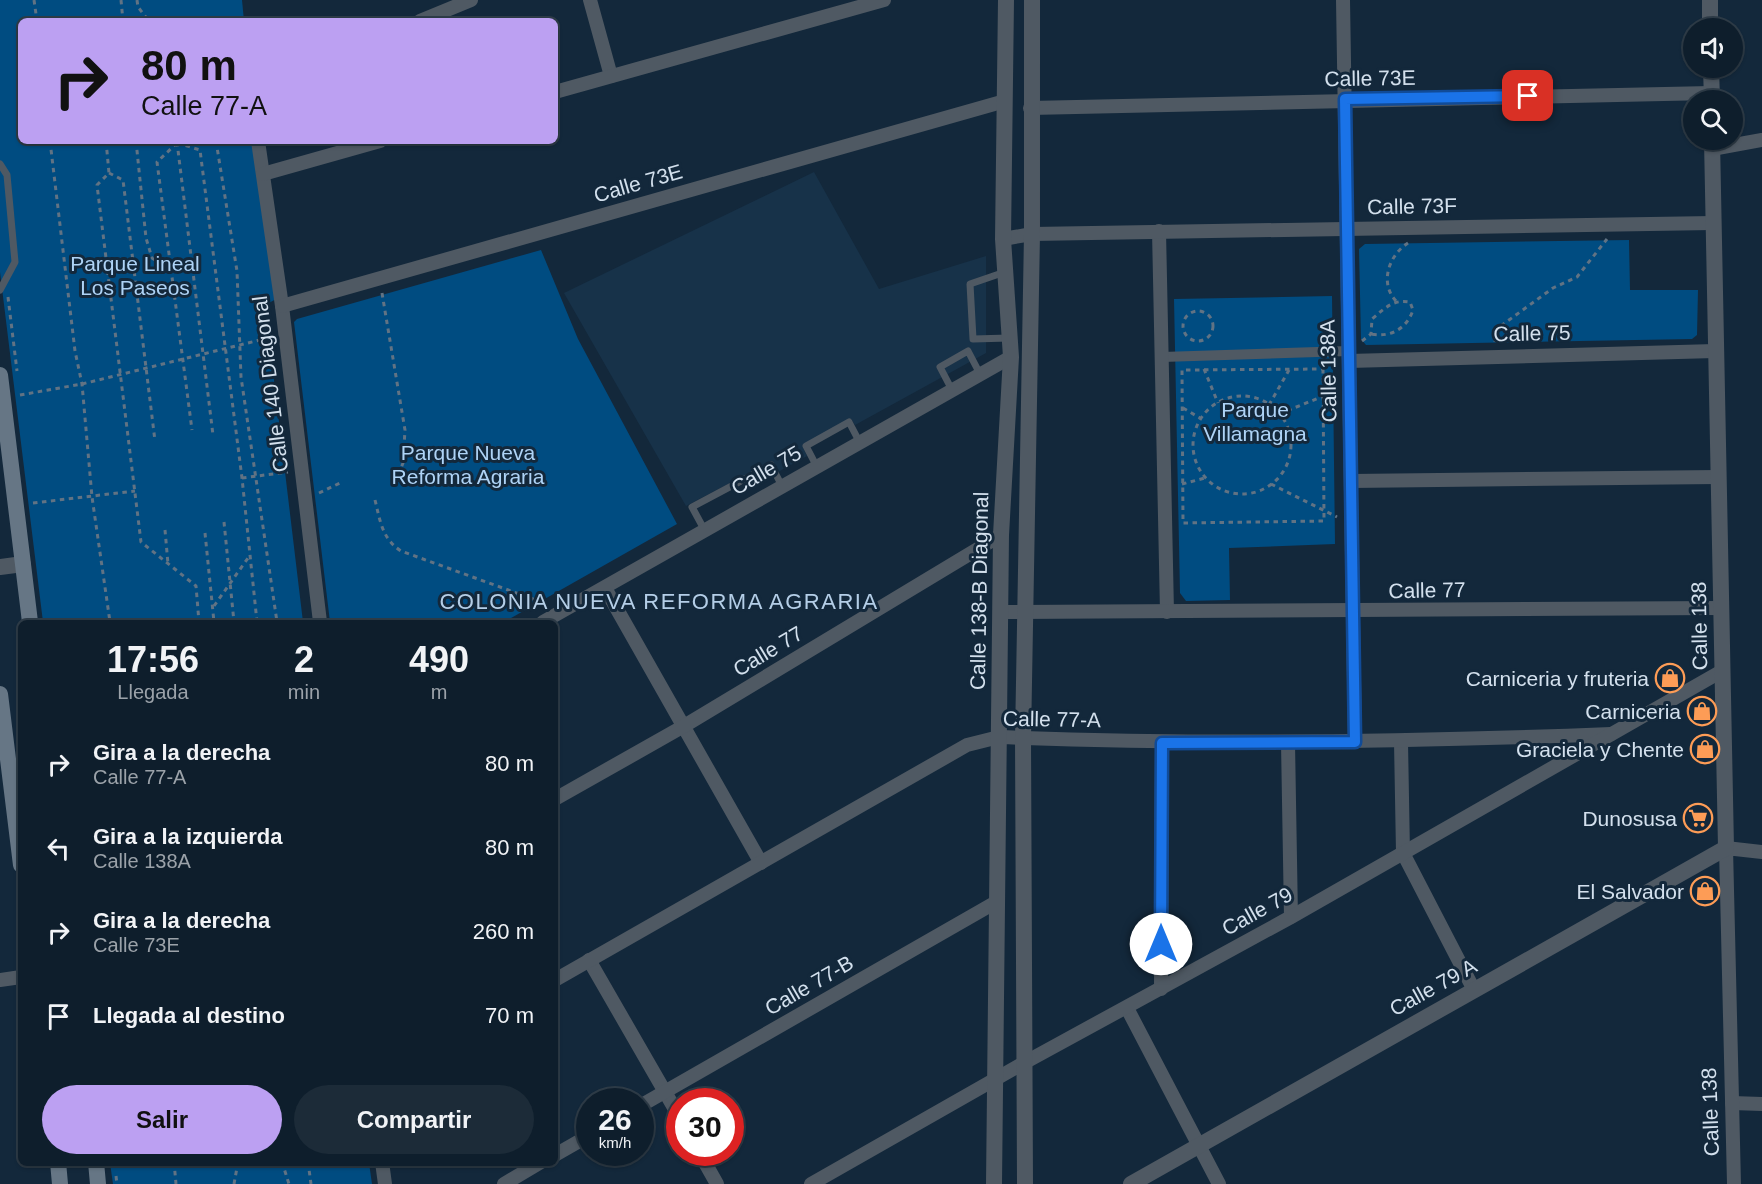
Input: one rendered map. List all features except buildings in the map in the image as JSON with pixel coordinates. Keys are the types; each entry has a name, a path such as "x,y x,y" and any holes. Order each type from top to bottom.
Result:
{"main road":[{"path":"0,375 30,620"},
{"path":"0,694 18,841"},
{"path":"58,1166 60,1184"},
{"path":"96,1166 98,1184"}],"street":[{"path":"427,18 471,0"},
{"path":"590,0 611,76"},
{"path":"558,91 884,0"},
{"name":"Calle 138-B Diagonal","path":"994,1184 1001,535 1011,357 1003,239 1006,0"},
{"path":"1025,1184 1022,1064 1023,738 1032,234 1030,108 1032,0"},
{"name":"Calle 138A","path":"1344,0 1355,742"},
{"path":"1710,0 1710,18"},
{"name":"Calle 73E","path":"1030,108 1345,99 1683,97"},
{"name":"Calle 73E","path":"282,306 1005,101"},
{"path":"1743,142 1762,140"},
{"name":"Calle 140 Diagonal","path":"258,144 282,306 320,620"},
{"path":"263,174 369,144"},
{"name":"Calle 138","path":"1712,150 1734,1184"},
{"name":"Calle 73F","path":"1003,239 1032,234 1159,231 1713,223"},
{"path":"1159,231 1167,612"},
{"name":"Calle 75","path":"1349,356 1715,351"},
{"path":"1162,357 1298,353 1349,356"},
{"name":"Calle 75","path":"547,620 1011,357"},
{"path":"1351,481 1718,477"},
{"name":"Calle 77","path":"558,797 684,726 1001,535"},
{"path":"0,567 23,564"},
{"path":"605,588 761,863"},
{"name":"Calle 77","path":"1001,612 1721,608"},
{"name":"Calle 79","path":"811,1184 1022,1064 1292,917 1722,671"},
{"name":"Calle 77-A","path":"558,978 967,746 999,737 1162,743 1288,743 1401,742 1611,734"},
{"path":"1401,742 1403,853 1474,990"},
{"path":"1161,989 1162,743"},
{"path":"1288,743 1292,917"},
{"path":"1726,848 1762,852"},
{"name":"Calle 79 A","path":"1131,1184 1726,848"},
{"name":"Calle 77-B","path":"654,1098 998,901"},
{"path":"589,960 666,1095"},
{"path":"0,980 18,977"},
{"path":"1127,1008 1219,1184"},
{"path":"1732,1103 1762,1104"},
{"path":"558,1153 576,1143"},
{"path":"383,1166 385,1184"},
{"path":"504,1184 534,1166"},
{"path":"707,1166 717,1184"}],"lane":[{"path":"0,164 7,175 15,262 0,290"},
{"path":"1005,272 970,284 973,339 1009,338"},
{"path":"952,390 940,367 968,351 980,374"},
{"path":"817,467 806,446 849,422 860,443"},
{"path":"705,531 692,507 771,465 782,487"}],"path":[{"path":"34,0 37,18"},
{"path":"121,0 123,18"},
{"path":"136,0 138,7 147,18"},
{"path":"50,144 75,351 82,384 92,496 110,620"},
{"path":"106,144 109,173"},
{"path":"136,144 146,238 153,258 171,271"},
{"path":"175,144 157,162 192,430"},
{"path":"177,144 213,435"},
{"path":"183,144 200,150 242,478 256,620"},
{"path":"216,144 237,271 241,377 277,620"},
{"path":"109,173 123,180 155,441"},
{"path":"109,173 97,185 141,542 196,586 199,620"},
{"path":"1495,344 1498,328 1544,294 1577,277 1610,235"},
{"path":"1396,302 1389,289 1388,268 1395,254 1414,238"},
{"path":"382,293 405,430 403,463 398,476"},
{"path":"1361,343 1371,334 1390,334 1409,321 1413,310 1410,302 1396,302 1372,319 1371,334"},
{"path":"1191,339 1201,341 1212,332 1211,317 1202,311 1193,312 1185,318 1184,332 1191,339 1218,403"},
{"path":"20,395 82,384 120,372 285,334"},
{"path":"1269,405 1298,353"},
{"path":"1289,369 1323,369 1324,521 1183,522 1182,370 1289,369"},
{"path":"1279,414 1336,391"},
{"path":"1242,396 1259,399 1269,405 1279,414 1290,435 1291,452 1286,468 1271,484 1247,494 1231,493 1216,487 1196,464 1193,448 1194,433 1201,418 1218,403 1242,396"},
{"path":"1173,402 1201,418"},
{"path":"242,478 302,471"},
{"path":"1175,486 1206,478"},
{"path":"312,497 340,483"},
{"path":"1271,484 1339,518"},
{"path":"33,504 135,491"},
{"path":"375,500 390,544 447,568 544,603"},
{"path":"224,522 234,620"},
{"path":"165,530 168,564"},
{"path":"205,533 214,620"},
{"path":"213,608 249,557"},
{"path":"447,568 448,563"},
{"path":"174,1166 176,1184"},
{"path":"234,1184 237,1166"},
{"path":"283,1166 289,1184"},
{"path":"309,1166 311,1184"}],"shaded area":[{"path":"814,172 879,289 986,256 986,353 855,425 851,419 802,445 807,456 778,472 772,461 686,506 564,293"}],"green space":[{"name":"Parque Lineal Los Paseos","path":"0,0 242,0 244,18 18,18 18,144 259,144 278,298 265,305 303,620 43,620 0,272"},
{"path":"1629,240 1630,290 1698,290 1697,335 1692,339 1366,345 1361,339 1359,249 1365,244"},
{"name":"Parque Nueva Reforma Agraria","path":"541,250 578,339 677,524 508,620 330,620 294,322 297,319"},
{"name":"Parque Villamagna","path":"1332,296 1335,544 1229,548 1230,600 1186,601 1180,593 1174,299"},
{"path":"110,1166 369,1166 372,1184 113,1184"}],"place":[{"name":"Carniceria y fruteria","path":"1670,678"},
{"name":"Carniceria","path":"1702,711"},
{"name":"Graciela y Chente","path":"1705,749"},
{"name":"Dunosusa","path":"1698,818"},
{"name":"El Salvador","path":"1705,891"}],"district":[{"name":"COLONIA NUEVA REFORMA AGRARIA","path":"659,601"}],"route":[{"path":"1161,944 1162,743 1355,742 1345,99 1528,96"}]}
